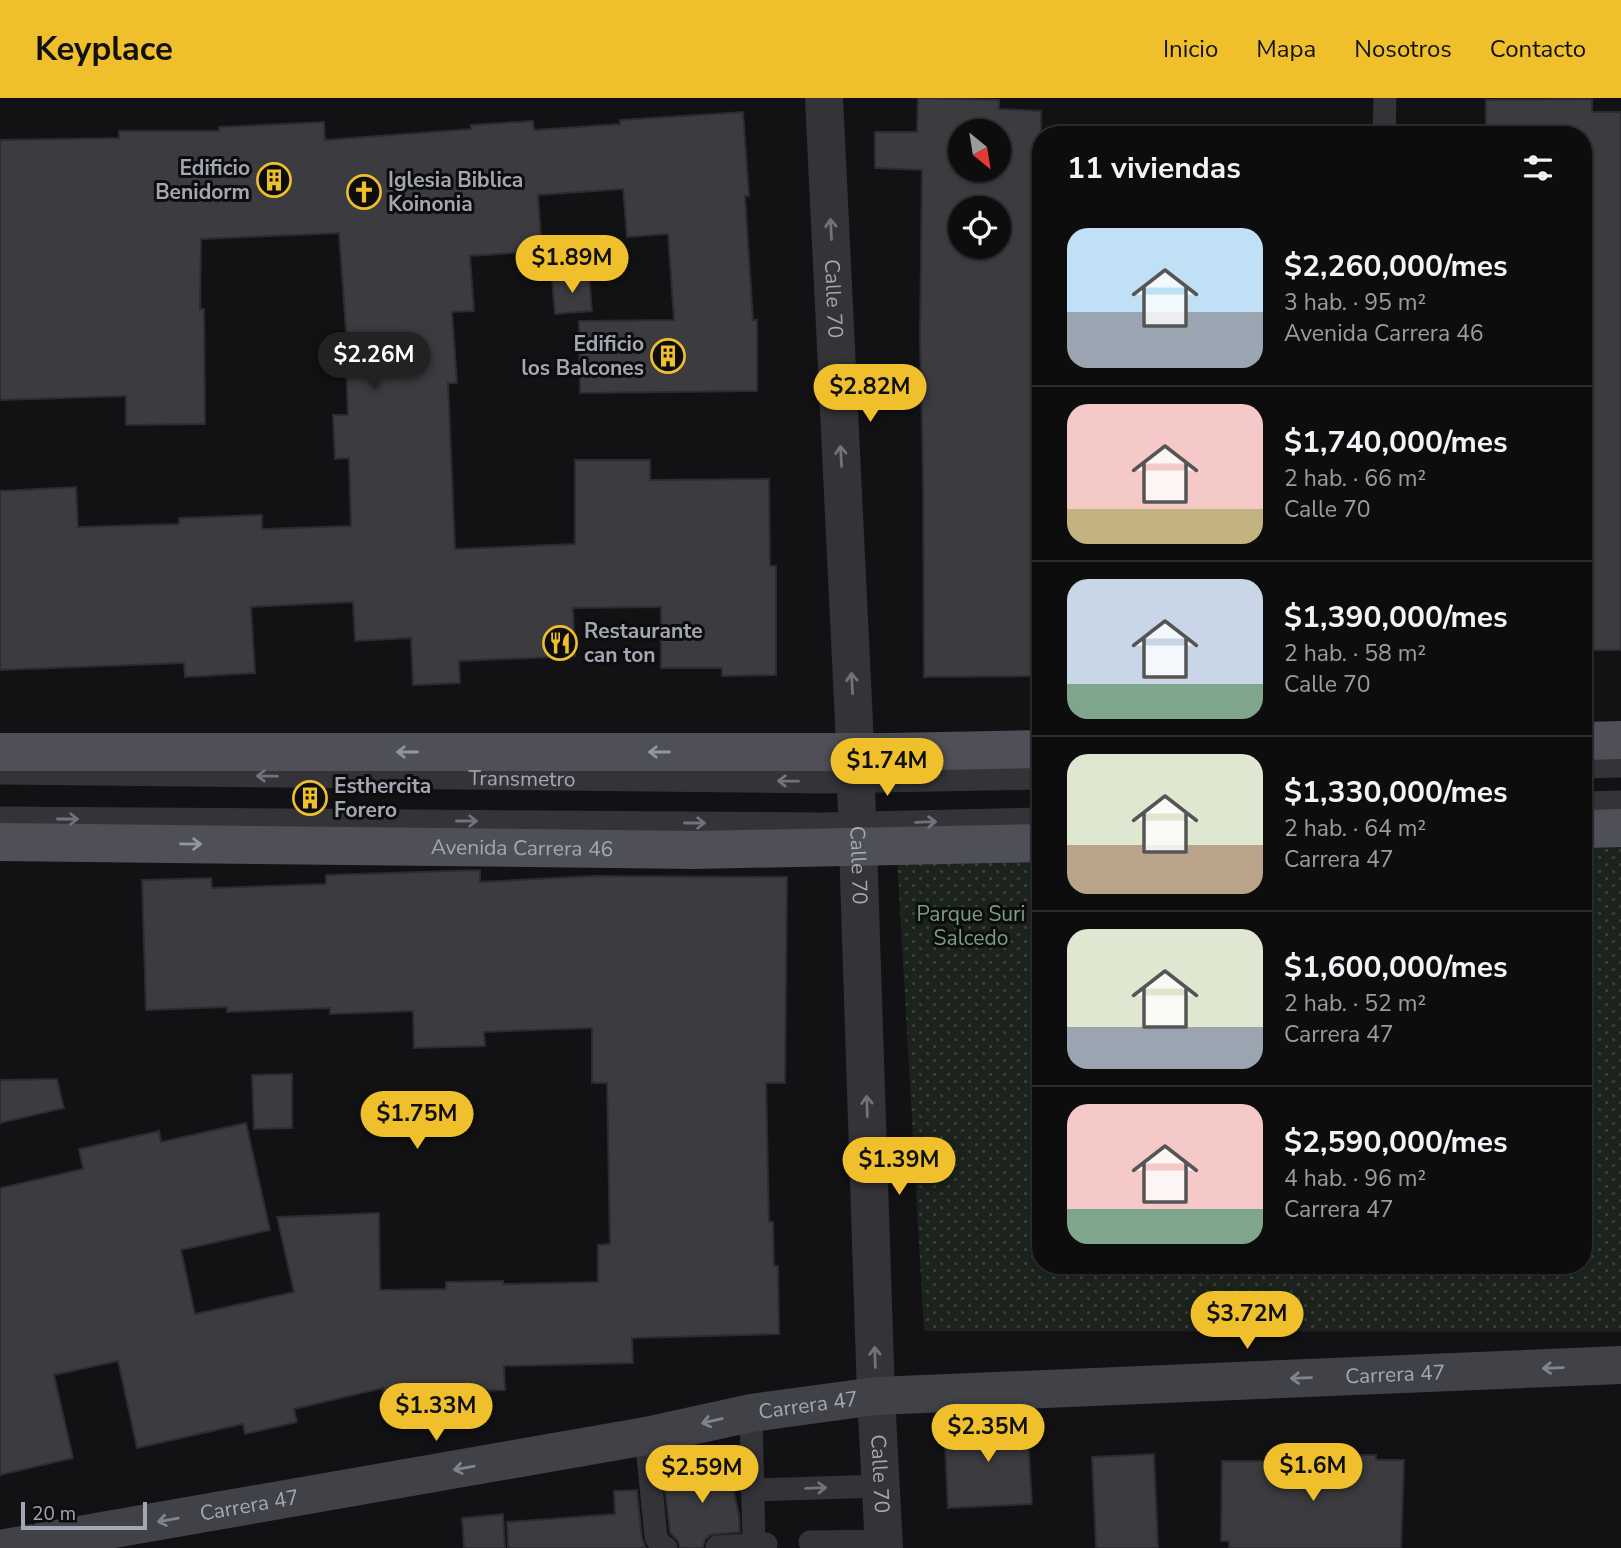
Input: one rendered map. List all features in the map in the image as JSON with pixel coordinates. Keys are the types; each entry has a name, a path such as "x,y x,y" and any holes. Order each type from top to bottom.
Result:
{"main road":[{"path":"0,752 856,767 1032,751"},
{"path":"1592,829 1621,828"},
{"name":"Avenida Carrera 46","path":"0,842 695,850 858,836 1032,843"}],"street":[{"name":"Calle 70","path":"824,98 856,767 876,1396 884,1545"},
{"name":"Carrera 47","path":"5,1548 646,1436 751,1413 876,1396 1621,1365"}],"lane":[{"path":"1384,126 1385,98"},
{"path":"1592,741 1621,766"},
{"name":"Transmetro","path":"0,773 856,767 1032,777"},
{"path":"1592,803 1621,802"},
{"name":"Transmetro","path":"0,818 858,836 1032,820"},
{"path":"740,1546 752,1490 751,1413"},
{"path":"646,1436 656,1537 666,1548"},
{"path":"752,1490 881,1486"},
{"path":"820,1544 884,1545"}],"green space":[{"name":"Parque Suri Salcedo","path":"1592,845 1621,845 1621,1332 924,1331 897,857 1032,855 1032,1274 1592,1274"}],"building":[{"path":"918,98 999,100 999,109 1041,111 1041,126 1032,126 1032,676 924,677 920,338 922,170 875,168 875,132 917,132"},
{"path":"1592,99 1592,112 1621,112 1621,650 1592,650 1592,126 1486,126 1486,100"},
{"path":"743,112 753,320 757,320 757,391 580,393 579,321 674,320 668,234 627,237 623,189 538,195 542,251 470,256 474,311 452,312 457,383 448,383 455,549 575,544 575,460 650,460 650,480 769,479 770,566 776,566 776,675 722,676 722,668 661,668 661,607 573,608 575,656 459,661 460,683 413,685 411,638 355,641 353,602 251,607 255,673 185,677 184,663 0,670 0,491 76,487 78,527 179,524 179,518 262,515 262,529 351,526 349,458 335,459 333,415 348,415 347,345 339,233 201,239 200,309 204,309 205,424 126,425 126,396 0,400 0,140 119,138 119,131 219,131 219,127 324,122 325,140 471,129 471,125 533,121 534,130 620,124 620,120"},
{"path":"589,276 592,311 555,314 552,279"},
{"path":"480,870 480,882 593,876 787,877 785,1083 766,1083 769,1222 773,1222 774,1266 778,1266 779,1334 632,1338 633,1363 504,1366 505,1390 439,1392 439,1396 384,1397 383,1388 294,1409 297,1422 245,1434 243,1424 137,1448 118,1361 54,1375 73,1458 0,1475 0,1188 83,1169 79,1149 159,1131 161,1142 246,1123 270,1230 181,1250 195,1314 294,1292 277,1217 379,1213 380,1290 446,1289 446,1282 598,1282 598,1245 610,1244 607,1083 592,1083 592,1028 484,1032 485,1046 414,1048 413,1011 330,1014 330,1008 227,1012 227,1007 146,1010 142,880 211,878 212,888 326,884 326,875"},
{"path":"292,1074 292,1128 254,1129 252,1075"},
{"path":"57,1079 64,1108 0,1123 0,1080"},
{"path":"1027,1420 1032,1504 948,1508 944,1425"},
{"path":"1154,1454 1158,1548 1096,1548 1092,1457"},
{"path":"1335,1455 1376,1455 1376,1460 1404,1460 1401,1548 1229,1548 1229,1541 1221,1541 1222,1461 1335,1461"},
{"path":"727,1461 740,1532 710,1535 703,1548 680,1548 678,1541 670,1533 665,1490 677,1490 673,1473"},
{"path":"637,1490 642,1538 646,1548 508,1548 507,1522 615,1514 614,1491"},
{"path":"503,1514 505,1548 464,1548 462,1518"}],"place":[{"name":"Edificio Benidorm","path":"274,180"},
{"name":"Iglesia Biblica Koinonia","path":"364,192"},
{"name":"Edificio los Balcones","path":"668,356"},
{"name":"Restaurante can ton","path":"560,643"},
{"name":"Esthercita Forero","path":"310,798"}]}
